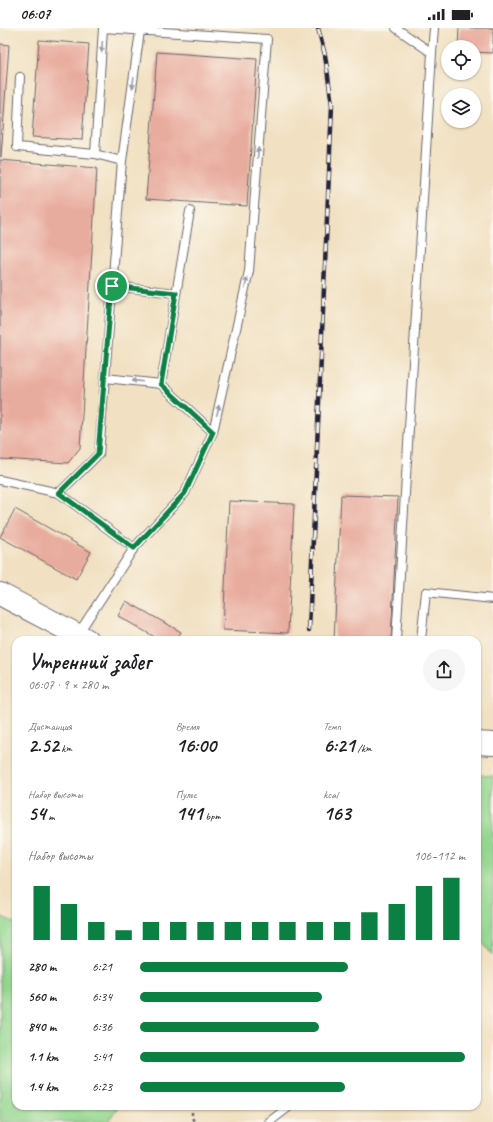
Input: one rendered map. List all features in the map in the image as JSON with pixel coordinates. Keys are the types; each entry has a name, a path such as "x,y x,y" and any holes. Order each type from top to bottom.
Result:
{"street":[{"path":"0,594 78,636"},
{"path":"481,742 493,744"}],"lane":[{"path":"83,636 134,548 185,493 213,432 249,270 267,39 103,28 96,154"},
{"path":"396,28 432,54"},
{"path":"396,636 434,28"},
{"path":"59,493 98,454 122,161 140,31"},
{"path":"20,77 17,147 96,154 122,161"},
{"path":"161,384 190,211"},
{"path":"112,286 176,293"},
{"path":"105,378 161,384 213,432"},
{"path":"0,480 59,493 134,548"},
{"path":"421,636 426,592 493,599"},
{"path":"269,1122 285,1110"}],"path":[{"path":"192,1110 194,1122"}],"green space":[{"path":"481,775 493,776 493,956 481,940"},
{"path":"0,916 12,921 12,1110 116,1110 109,1122 0,1122"}],"building":[{"path":"459,28 493,28 493,53 481,52 481,40 458,40"},
{"path":"39,40 89,44 82,140 32,137"},
{"path":"0,44 9,45 1,157 0,157"},
{"path":"157,52 257,59 247,206 146,199"},
{"path":"0,160 97,168 80,448 68,463 0,459"},
{"path":"341,495 398,497 391,636 334,636"},
{"path":"229,501 294,504 288,633 223,630"},
{"path":"15,509 91,552 76,579 0,537"},
{"path":"126,601 181,632 178,636 153,636 118,616"}],"railway":[{"path":"309,630 332,105 325,55 318,28"}],"route":[{"path":"112,286 176,293 161,384 213,432 185,493 134,548 59,493 98,454 112,286"}]}
